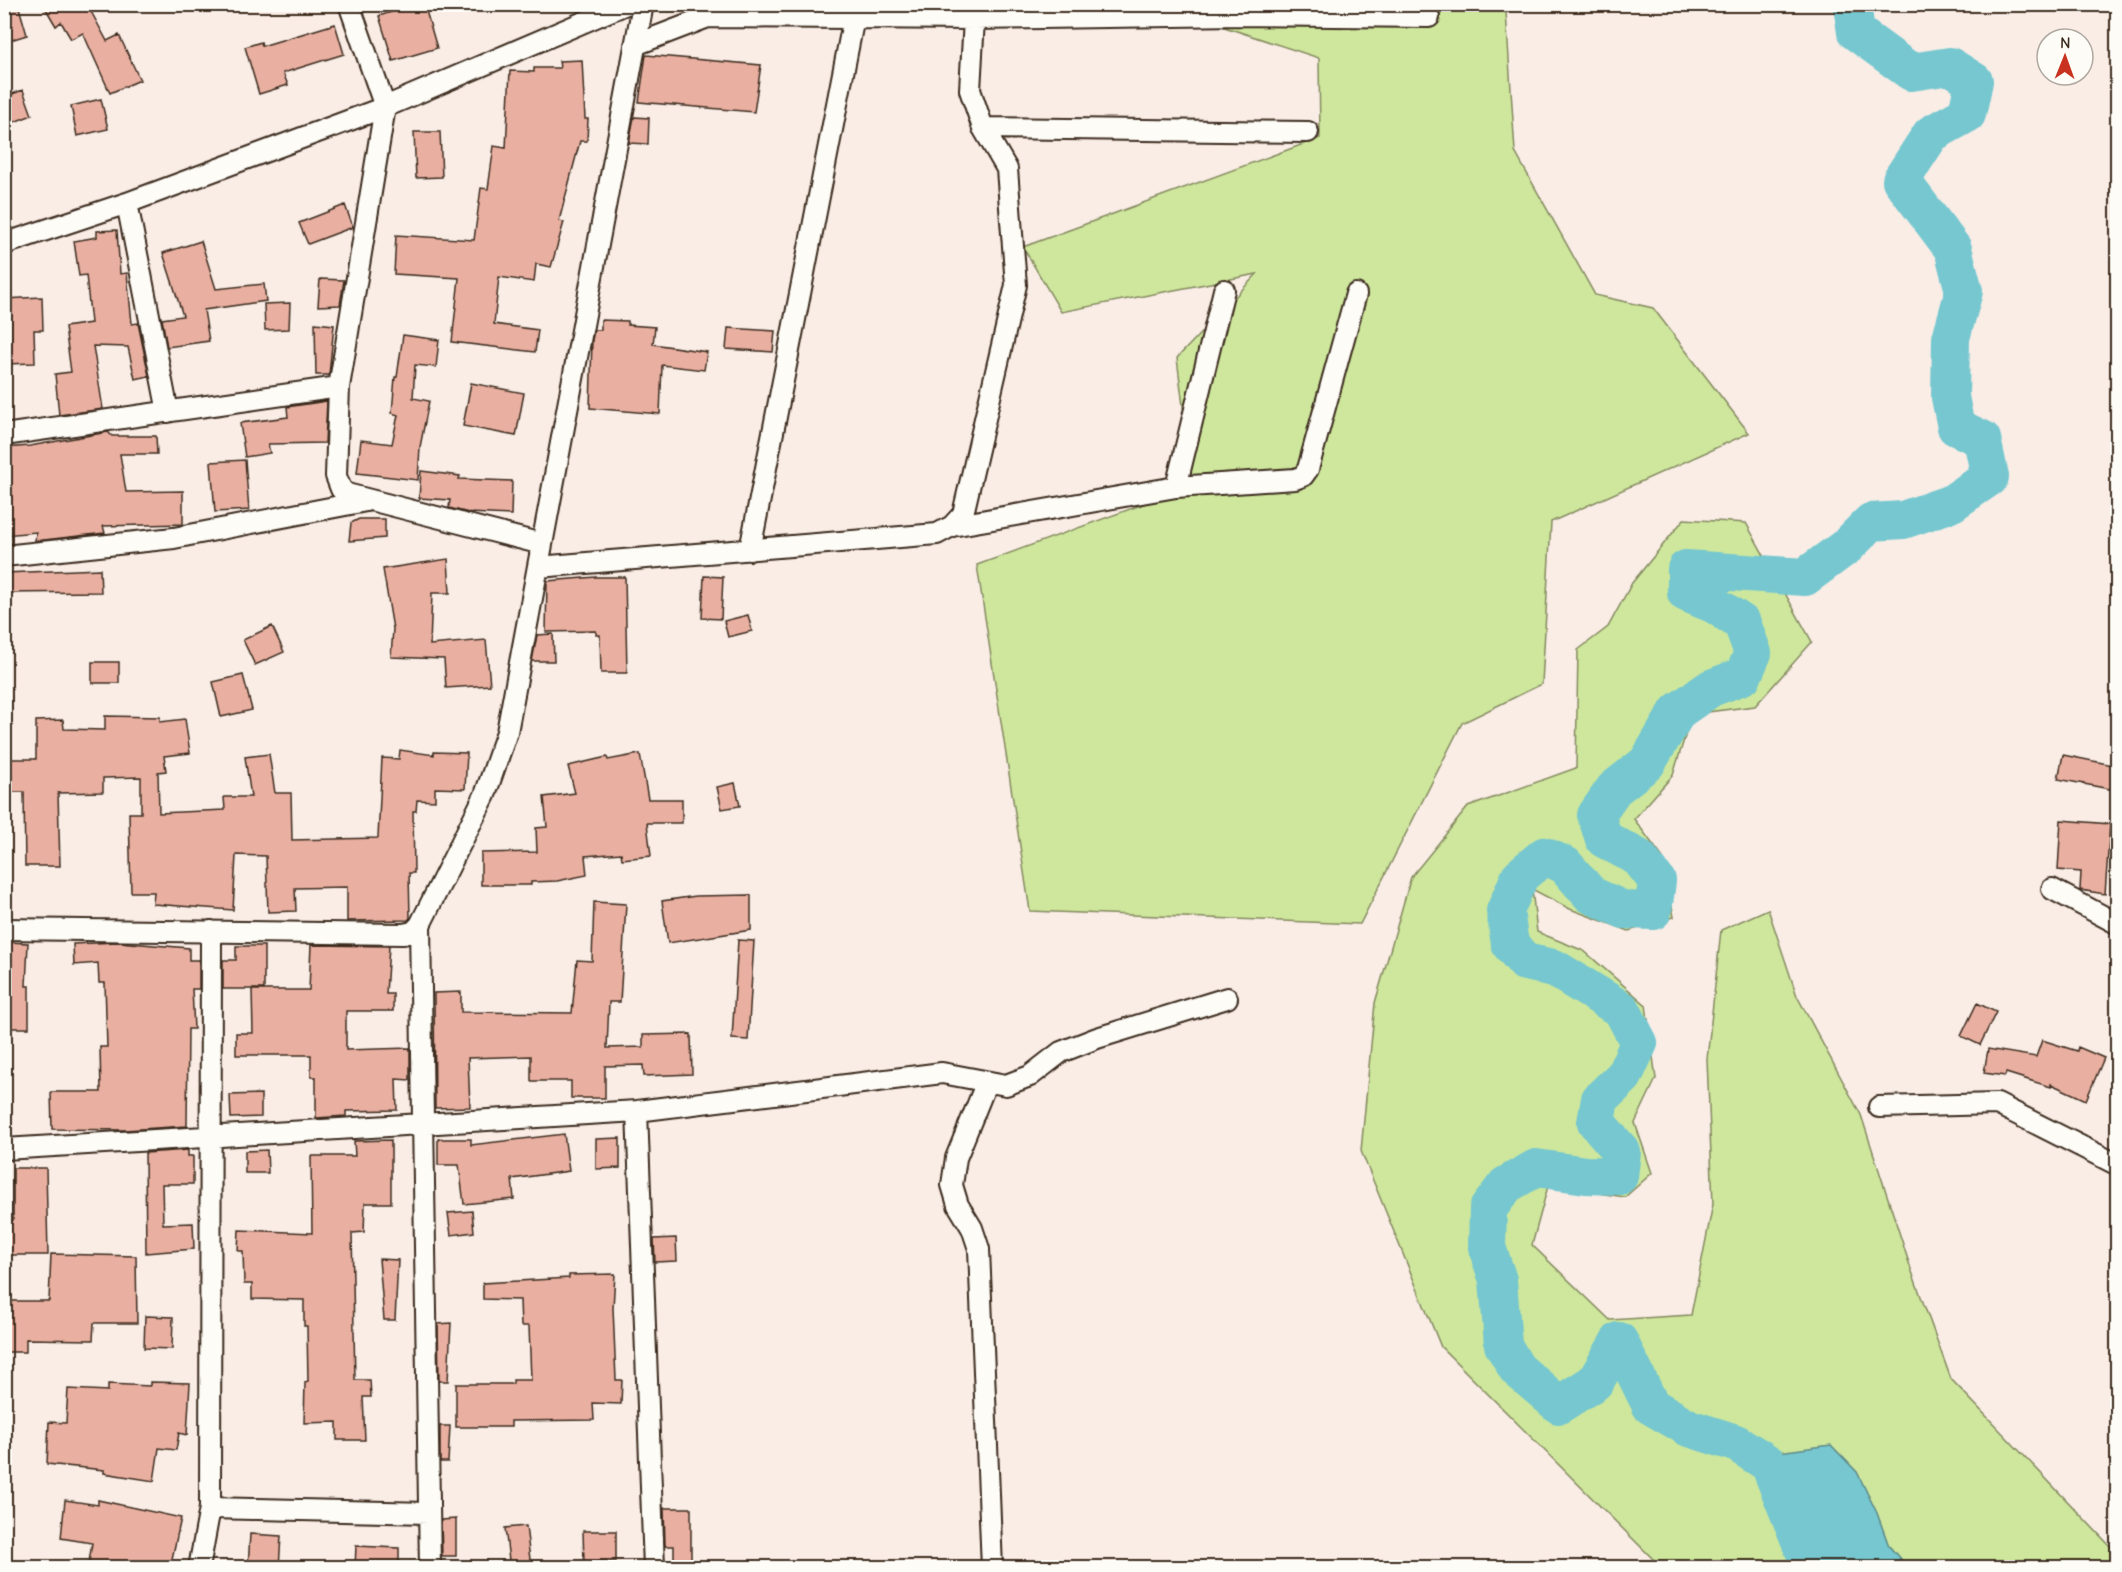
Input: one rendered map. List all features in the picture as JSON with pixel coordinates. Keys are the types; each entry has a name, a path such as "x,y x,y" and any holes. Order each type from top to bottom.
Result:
{"street":[{"path":"349,4 385,107 339,387 336,476 341,489 346,494 542,544"},
{"path":"4,244 127,203 385,107 626,4"},
{"path":"4,929 403,934 413,932 420,925 485,795 507,732 643,4"},
{"path":"635,45 708,17 974,19 1238,15 1429,17"},
{"path":"750,550 854,17"},
{"path":"952,526 963,514 1016,285 1007,169 983,128 970,90 974,19"},
{"path":"983,128 1308,132"},
{"path":"127,203 168,412"},
{"path":"1176,487 1224,290"},
{"path":"538,567 937,534 952,526 1176,487 1295,479 1303,476 1308,469 1356,294"},
{"path":"4,435 339,387"},
{"path":"4,556 174,538 370,500"},
{"path":"2052,889 2118,924"},
{"path":"420,925 430,1568"},
{"path":"199,1568 210,1508 211,931"},
{"path":"4,1149 423,1126 637,1111 942,1073 960,1075 986,1084 1006,1085 1030,1076 1061,1052 1097,1038 1227,998"},
{"path":"986,1084 956,1158 952,1185 957,1205 972,1228 979,1249 992,1568"},
{"path":"1879,1107 1997,1104 2118,1165"},
{"path":"637,1111 654,1568"},
{"path":"210,1508 428,1513"}],"green space":[{"path":"1157,5 1533,5 1506,12 1515,152 1595,295 1653,308 1749,433 1551,522 1542,684 1462,723 1360,924 1030,911 977,565 1193,486 1177,358 1257,274 1061,312 1023,247 1320,138 1319,58"},
{"path":"1684,519 1746,523 1812,642 1755,706 1692,714 1673,775 1634,819 1663,858 1674,917 1629,931 1570,909 1532,889 1537,932 1584,951 1646,1005 1656,1079 1635,1123 1652,1173 1625,1197 1548,1186 1532,1245 1610,1320 1691,1315 1713,1204 1707,1059 1721,930 1768,909 1797,996 1861,1115 1911,1269 1951,1379 2111,1547 2117,1556 2117,1567 1661,1567 1441,1347 1361,1151 1375,1003 1411,877 1468,807 1576,768 1578,650 1608,627 1632,583"}],"water":[{"path":"1831,1445 1857,1472 1877,1513 1889,1546 1907,1567 1830,1567 1771,1453"}],"building":[{"path":"4,4 18,4 27,35 4,42"},
{"path":"43,4 90,4 88,6 107,41 119,35 140,80 110,93 83,33 71,39 61,22 56,26"},
{"path":"416,4 424,4 437,48 393,61 379,16"},
{"path":"335,24 344,54 283,73 288,85 259,94 245,47 261,42 262,46"},
{"path":"646,55 761,65 754,112 639,102"},
{"path":"582,60 585,119 588,119 587,141 580,141 559,221 564,222 551,267 536,264 534,282 499,277 494,324 538,330 535,352 452,342 459,278 394,274 396,235 474,240 481,188 488,189 494,146 506,148 510,71 534,72 534,68 560,68 559,61"},
{"path":"23,90 32,115 4,126 4,97"},
{"path":"101,99 108,129 77,136 71,106"},
{"path":"634,117 649,118 648,144 629,143"},
{"path":"414,132 440,132 442,177 416,178"},
{"path":"345,205 353,227 308,244 299,223"},
{"path":"117,230 120,274 127,273 132,324 138,323 149,376 135,379 128,347 93,346 103,409 59,415 55,374 71,372 65,327 91,323 86,275 79,276 74,241 97,237 97,231"},
{"path":"201,241 216,289 264,284 266,301 204,310 209,341 167,347 162,319 183,316 163,253"},
{"path":"320,279 344,280 340,305 318,306"},
{"path":"42,297 43,330 34,330 35,363 4,364 4,299"},
{"path":"290,303 289,329 265,330 264,304"},
{"path":"601,320 628,321 628,325 655,327 653,344 707,352 704,370 662,365 660,414 590,408 592,340 594,330 601,330"},
{"path":"315,323 334,325 329,375 316,375"},
{"path":"728,328 775,331 773,352 726,349"},
{"path":"403,335 439,340 436,367 415,365 413,398 429,401 420,447 418,480 357,473 361,440 392,444 398,415 392,413 395,377 397,377"},
{"path":"471,383 524,393 516,436 463,426"},
{"path":"327,401 325,443 268,444 270,453 245,457 240,423 288,417 287,407"},
{"path":"108,432 112,436 156,436 157,454 120,454 126,492 183,491 183,524 103,526 105,533 35,541 36,532 4,535 4,448 30,446"},
{"path":"245,460 249,510 215,512 211,462"},
{"path":"421,471 460,476 459,479 512,481 511,515 469,513 449,508 450,500 419,498"},
{"path":"359,519 385,519 385,538 349,541 351,523"},
{"path":"448,559 450,593 432,593 430,645 486,640 490,685 446,688 444,659 391,657 393,629 383,569"},
{"path":"100,569 101,592 4,593 4,573"},
{"path":"704,576 723,577 721,619 702,618"},
{"path":"625,577 627,673 601,673 600,635 596,635 596,631 546,632 547,581"},
{"path":"748,615 752,631 728,637 724,621"},
{"path":"272,626 284,652 255,665 243,640"},
{"path":"553,634 554,661 532,661 537,635"},
{"path":"92,662 119,662 119,683 92,683"},
{"path":"243,675 252,710 221,717 213,682"},
{"path":"105,716 160,717 160,722 185,719 190,753 164,756 166,771 158,772 159,813 225,810 224,797 251,797 245,757 269,754 275,793 291,793 292,840 378,838 382,758 399,759 400,750 434,755 434,752 467,753 465,789 435,788 435,801 417,800 416,811 413,811 414,873 409,873 410,918 408,920 347,921 347,887 295,888 296,911 268,912 266,856 236,855 233,910 153,904 154,892 131,892 129,813 141,813 141,777 103,778 103,792 58,793 60,866 25,866 24,792 4,792 4,759 36,759 36,721 63,720 64,729 105,730"},
{"path":"640,754 648,799 682,799 682,823 647,823 651,856 622,859 621,853 585,856 587,875 557,881 531,882 531,885 481,885 481,853 537,852 536,828 547,827 544,797 575,793 568,766 607,757 608,760"},
{"path":"2063,755 2118,766 2115,790 2058,779"},
{"path":"735,783 740,806 722,809 717,787"},
{"path":"2061,820 2110,824 2105,894 2080,890 2081,872 2058,870"},
{"path":"751,895 751,930 668,943 662,901 696,896"},
{"path":"594,902 626,904 620,1002 609,1002 607,1048 643,1047 643,1035 691,1034 692,1074 644,1076 643,1065 605,1066 605,1098 571,1098 571,1081 531,1081 531,1056 468,1058 470,1107 435,1108 434,993 461,992 461,1012 572,1013 577,960 592,961"},
{"path":"738,940 754,941 748,1040 732,1039"},
{"path":"7,942 28,943 26,986 29,986 29,1028 4,1028"},
{"path":"118,942 189,948 189,960 199,960 199,989 192,989 194,1029 188,1029 187,1126 125,1130 52,1129 51,1092 101,1092 100,1047 107,1047 105,983 99,983 98,963 74,965 73,944"},
{"path":"311,945 389,946 386,994 393,994 393,1011 346,1011 346,1050 410,1048 410,1080 396,1079 397,1110 346,1111 346,1116 316,1118 316,1077 311,1077 311,1055 236,1055 236,1033 253,1033 252,990 309,990"},
{"path":"236,946 264,946 264,989 223,989 223,960 236,960"},
{"path":"1977,1003 1996,1012 1980,1045 1961,1036"},
{"path":"2042,1040 2077,1051 2078,1047 2104,1058 2086,1100 2051,1084 2051,1087 2006,1073 2005,1076 1984,1073 1988,1049 2036,1057"},
{"path":"261,1094 261,1117 231,1118 230,1095"},
{"path":"564,1134 569,1171 512,1179 514,1199 464,1204 459,1165 438,1165 438,1139 471,1139 471,1145"},
{"path":"620,1138 620,1168 596,1169 596,1139"},
{"path":"391,1140 391,1203 365,1203 364,1232 352,1233 355,1380 370,1380 371,1397 363,1397 365,1440 337,1440 337,1422 304,1423 305,1382 308,1381 304,1300 252,1299 252,1284 244,1284 243,1251 238,1251 239,1230 312,1233 311,1156 355,1156 354,1141"},
{"path":"188,1150 188,1156 193,1156 193,1184 162,1184 163,1224 193,1223 194,1249 146,1253 145,1153"},
{"path":"267,1150 268,1173 245,1173 245,1151"},
{"path":"13,1168 46,1168 48,1255 4,1255 4,1220 13,1220"},
{"path":"472,1211 474,1232 451,1235 448,1213"},
{"path":"676,1238 677,1261 655,1262 654,1239"},
{"path":"51,1254 136,1256 137,1323 94,1323 93,1340 26,1339 26,1352 4,1352 4,1301 49,1301"},
{"path":"379,1259 398,1260 395,1320 384,1320"},
{"path":"615,1274 613,1308 616,1380 622,1380 621,1404 593,1403 594,1420 511,1421 511,1427 456,1427 456,1384 513,1384 513,1380 531,1380 529,1326 521,1326 520,1300 483,1299 483,1283 569,1278 569,1275"},
{"path":"145,1316 173,1317 172,1349 144,1348"},
{"path":"451,1323 448,1381 439,1381 438,1324"},
{"path":"150,1382 190,1383 187,1435 179,1433 176,1450 159,1448 154,1481 104,1473 104,1470 47,1464 49,1422 66,1423 68,1389 108,1391 108,1384 150,1386"},
{"path":"440,1426 450,1426 448,1462 440,1462"},
{"path":"65,1500 98,1505 98,1500 181,1518 170,1568 88,1568 92,1543 61,1538"},
{"path":"664,1508 691,1508 691,1568 674,1568 674,1546 665,1546"},
{"path":"456,1519 456,1556 442,1556 441,1520"},
{"path":"526,1526 531,1568 510,1568 505,1528"},
{"path":"583,1531 616,1531 616,1561 584,1562"},
{"path":"250,1534 281,1536 279,1568 248,1568"},
{"path":"356,1546 399,1548 399,1568 355,1568"}],"waterway":[{"path":"1811,1568 1769,1464 1736,1443 1689,1428 1651,1406 1619,1341 1595,1382 1559,1405 1517,1369 1503,1345 1498,1280 1487,1247 1488,1209 1506,1185 1536,1168 1586,1175 1619,1176 1622,1152 1596,1122 1600,1099 1624,1076 1639,1043 1622,1010 1554,968 1525,962 1510,944 1505,911 1520,876 1544,856 1565,865 1591,895 1624,910 1653,911 1657,881 1639,858 1604,839 1596,815 1614,789 1647,763 1678,711 1711,688 1743,676 1753,653 1742,623 1715,605 1686,593 1686,569 1805,577 1847,546 1871,522 1903,520 1952,503 1990,477 1982,439 1956,427 1950,397 1951,338 1964,291 1953,249 1901,180 1931,134 1967,114 1974,81 1950,66 1911,72 1856,32 1852,4"}]}
